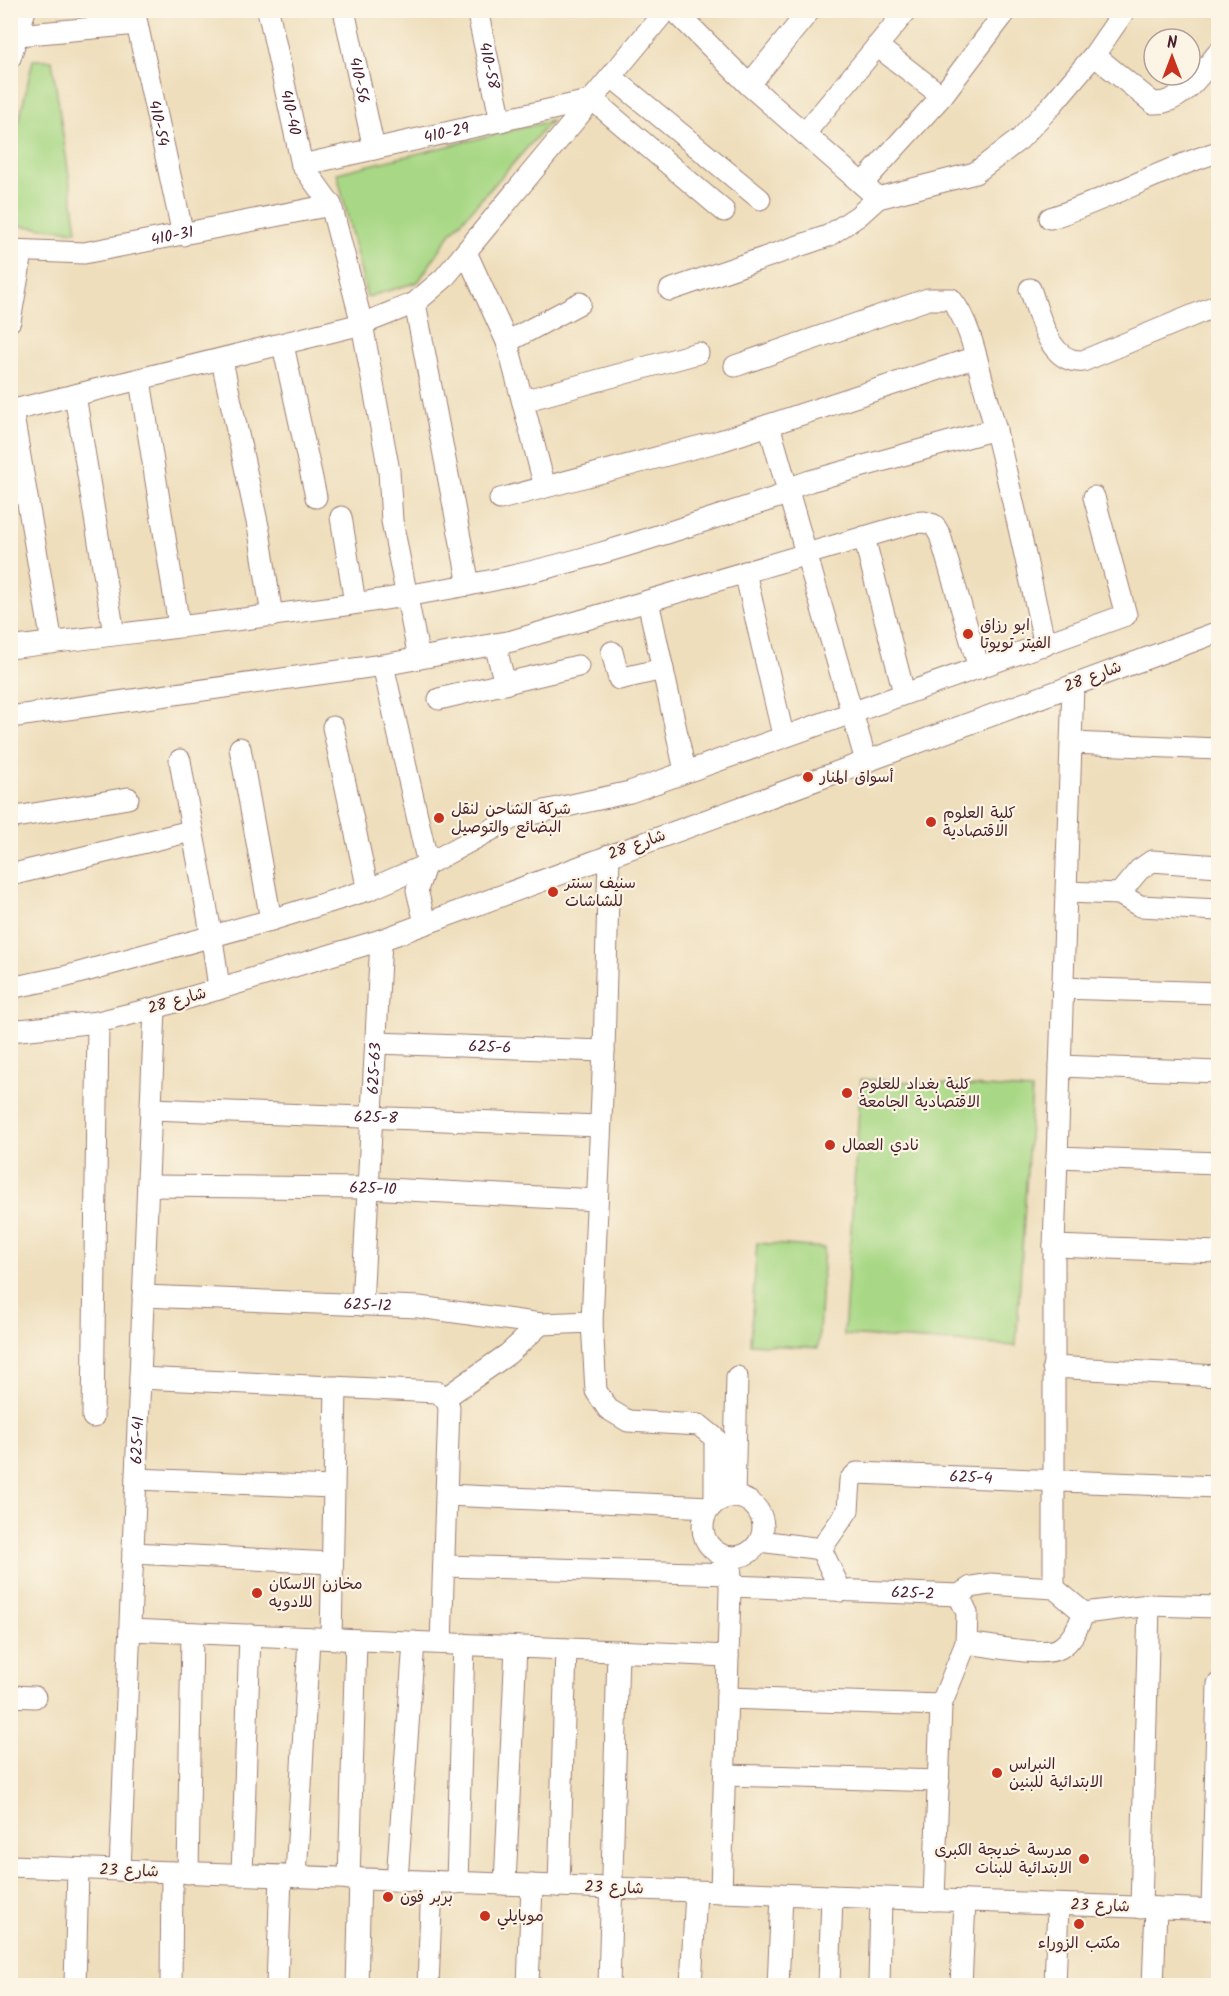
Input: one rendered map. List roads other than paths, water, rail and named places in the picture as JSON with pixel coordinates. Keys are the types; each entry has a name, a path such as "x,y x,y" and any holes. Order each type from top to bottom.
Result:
{"street":[{"path":"10,57 14,34 26,10"},
{"name":"410-40","path":"268,10 302,165 331,205"},
{"name":"410-56","path":"344,10 374,149"},
{"name":"410-58","path":"477,10 501,121"},
{"path":"52,643 11,410 283,345 362,324 415,303 444,278 666,10"},
{"path":"674,10 749,85 870,191"},
{"path":"749,85 810,10"},
{"path":"805,133 907,10"},
{"path":"670,290 828,236 858,216 870,191 1007,10"},
{"path":"870,191 975,173 1020,139 1094,55 1125,10"},
{"path":"14,34 135,17"},
{"name":"410-54","path":"135,17 183,235"},
{"path":"877,46 942,96"},
{"path":"1094,55 1153,103 1165,104 1178,98 1218,53"},
{"path":"612,77 760,199"},
{"path":"593,100 724,211"},
{"name":"410-29","path":"302,165 593,100"},
{"path":"1050,218 1091,205 1196,159 1218,152"},
{"path":"331,205 362,324 389,471 392,520 419,658"},
{"name":"410-31","path":"16,252 84,253 331,205"},
{"path":"10,321 16,252"},
{"path":"466,252 507,342 545,487"},
{"path":"1030,289 1053,347 1062,357 1072,362 1083,361 1218,305"},
{"path":"735,366 928,299 939,297 951,299 958,307 976,357 996,429 1045,645"},
{"path":"415,303 470,585"},
{"path":"507,342 580,303"},
{"path":"283,345 316,497"},
{"path":"523,401 698,353"},
{"path":"500,499 720,441 976,357"},
{"path":"222,361 259,531 272,616"},
{"path":"140,380 179,626"},
{"path":"75,394 114,634"},
{"path":"769,425 866,761"},
{"path":"10,648 272,616 470,585 578,560 789,492 793,487 810,481 996,429"},
{"path":"10,988 40,984 271,921 368,890 426,865 513,818 630,792 783,735 1126,615 1094,497"},
{"path":"341,517 355,603"},
{"path":"10,717 383,665 495,644 912,523 924,522 934,525 940,535 979,668"},
{"path":"864,537 880,609 904,693"},
{"path":"745,572 783,735"},
{"path":"648,601 685,771"},
{"name":"شارع 28","path":"10,1031 98,1022 155,1008 381,940 1218,632"},
{"path":"495,644 505,684"},
{"path":"612,652 619,679 663,669"},
{"path":"383,665 426,865 417,890 425,923"},
{"path":"439,699 578,666"},
{"path":"1073,685 1054,1246 1054,1588 1084,1613 1149,1605 1218,1607"},
{"path":"333,727 368,890"},
{"path":"1071,744 1218,749"},
{"path":"240,748 271,921"},
{"path":"180,760 191,831 213,935 219,989"},
{"path":"10,818 128,798"},
{"path":"10,875 191,831"},
{"path":"609,855 604,1052 592,1322 596,1390 608,1409 627,1421 699,1425 715,1438 720,1502"},
{"path":"1119,894 1139,870 1152,861 1218,866"},
{"path":"1067,892 1119,894 1140,906 1218,910"},
{"name":"625-63","path":"363,1305 381,940"},
{"path":"1062,988 1218,993"},
{"name":"625-41","path":"120,1870 155,1008"},
{"path":"93,1417 98,1022"},
{"name":"625-6","path":"375,1043 604,1052"},
{"path":"1060,1066 1218,1072"},
{"name":"625-8","path":"151,1108 600,1126"},
{"path":"1057,1157 1218,1162"},
{"name":"625-10","path":"148,1186 368,1188 597,1200"},
{"path":"1054,1246 1218,1252"},
{"name":"625-12","path":"143,1296 419,1307 541,1324 592,1322"},
{"path":"445,1398 508,1354 541,1324"},
{"path":"1053,1367 1218,1376"},
{"path":"731,1572 707,1542 703,1524 720,1502 737,1377"},
{"path":"140,1378 437,1392 445,1398 449,1407 441,1643"},
{"path":"331,1638 332,1487 336,1388"},
{"name":"625-4","path":"821,1549 848,1510 850,1480 857,1473 1218,1487"},
{"path":"136,1479 332,1487"},
{"path":"447,1495 720,1502 753,1504 759,1512 763,1521 760,1541 731,1572 722,1892"},
{"path":"760,1541 821,1549 841,1591"},
{"path":"133,1553 331,1563"},
{"name":"625-2","path":"444,1566 731,1572 841,1591 959,1595 971,1587 990,1584 1054,1588"},
{"path":"934,1900 941,1705 966,1643 967,1613 959,1595"},
{"path":"1149,1605 1148,1908 1153,1986"},
{"path":"966,1643 1045,1652 1059,1649 1072,1638 1084,1613"},
{"path":"130,1630 728,1656"},
{"path":"171,1986 180,1873 192,1633"},
{"path":"242,1875 249,1635"},
{"path":"277,1986 309,1638"},
{"path":"356,1640 357,1986"},
{"path":"397,1880 414,1642"},
{"path":"457,1883 464,1644"},
{"path":"505,1884 516,1647"},
{"path":"559,1886 566,1649"},
{"path":"609,1986 618,1651"},
{"path":"1215,1910 1218,1684"},
{"path":"10,1696 35,1697"},
{"path":"727,1698 941,1705"},
{"path":"725,1775 939,1781"},
{"name":"شارع 23","path":"10,1866 1215,1910"},
{"path":"75,1986 78,1869"},
{"path":"428,1986 432,1882"},
{"path":"528,1986 532,1886"},
{"path":"691,1986 696,1891"},
{"path":"778,1986 782,1895"},
{"path":"829,1986 832,1896"},
{"path":"879,1986 881,1898"},
{"path":"961,1986 965,1901"},
{"path":"1055,1986 1058,1905"}],"place":[{"name":"ابو رزاق الفيتر تويوتا","path":"968,634"},
{"name":"أسواق المنار","path":"808,777"},
{"name":"شركة الشاحن لنقل البضائع والتوصيل","path":"439,818"},
{"name":"كلية العلوم الاقتصادية","path":"931,822"},
{"name":"سنيف سنتر للشاشات","path":"553,892"},
{"name":"كلية بغداد للعلوم الاقتصادية الجامعة","path":"847,1093"},
{"name":"نادي العمال","path":"830,1145"},
{"name":"مخازن الاسكان للادويه","path":"257,1593"},
{"name":"النبراس الابتدائية للبنين","path":"997,1773"},
{"name":"مدرسة خديجة الكبرى الابتدائية للبنات","path":"1084,1859"},
{"name":"بربر فون","path":"388,1897"},
{"name":"موبايلي","path":"485,1916"},
{"name":"مكتب الزوراء","path":"1079,1924"}]}
